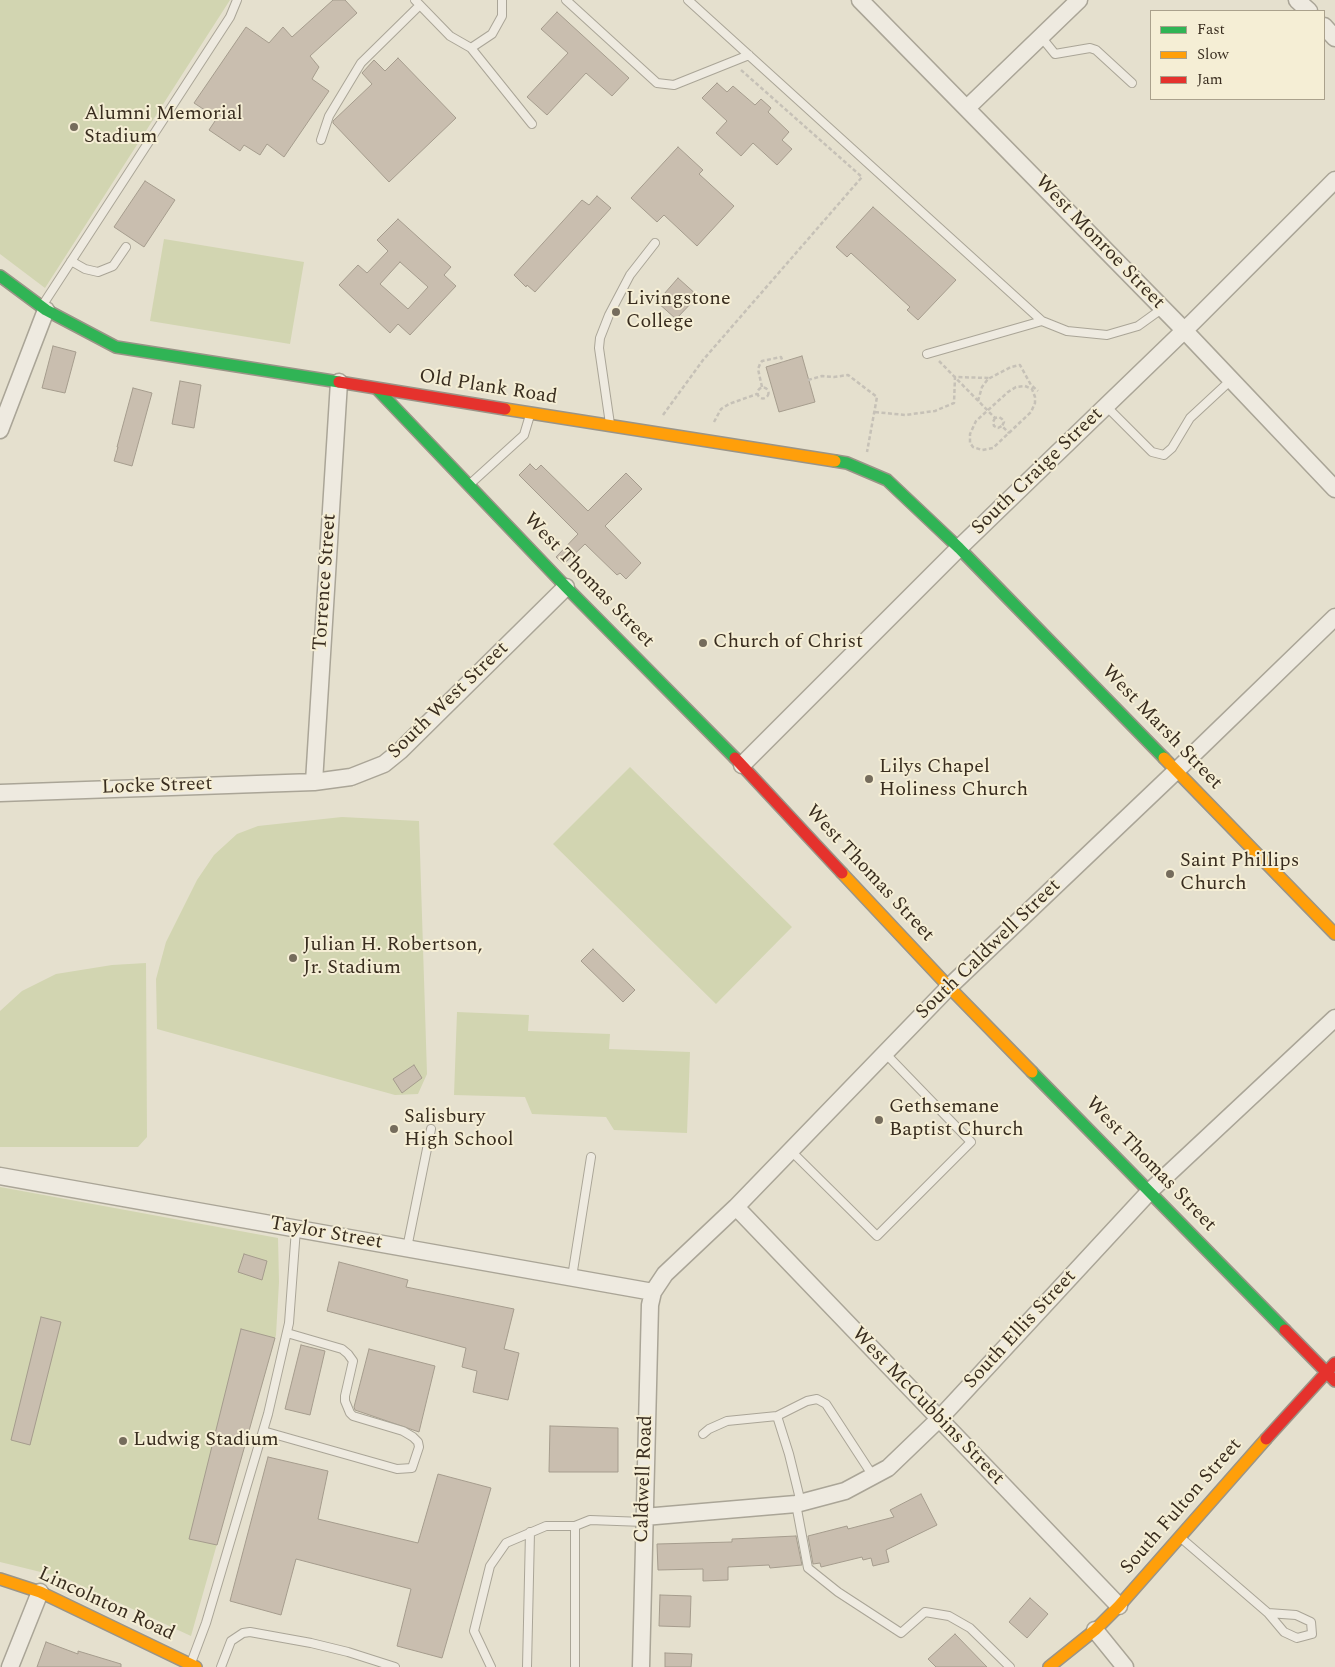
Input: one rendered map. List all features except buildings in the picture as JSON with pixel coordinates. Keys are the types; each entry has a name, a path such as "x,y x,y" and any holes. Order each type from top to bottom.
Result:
{"street":[{"name":"West Monroe Street","path":"860,0 1163,308 1335,489"},
{"path":"967,108 1080,0"},
{"path":"1297,0 1308,10"},
{"path":"1325,27 1335,38"},
{"name":"South Craige Street","path":"742,765 1335,180"},
{"name":"Old Plank Road","path":"0,276 44,308 116,347 339,382 378,390 847,462 887,480 960,548"},
{"path":"0,430 44,308"},
{"name":"Torrence Street","path":"314,782 339,382"},
{"name":"West Thomas Street","path":"378,390 566,587 742,765 949,987 1335,1381"},
{"name":"West Marsh Street","path":"960,548 1335,934"},
{"name":"South West Street","path":"314,782 351,777 384,764 400,751 566,587"},
{"name":"South Caldwell Street","path":"653,1292 665,1274 736,1207 949,987 1335,617"},
{"name":"Locke Street","path":"0,793 314,782"},
{"name":"South Ellis Street","path":"644,1520 798,1504 845,1491 888,1468 939,1419 1150,1191 1335,1018"},
{"name":"Taylor Street","path":"0,1176 653,1292"},
{"name":"West McCubbins Street","path":"736,1207 1119,1606"},
{"name":"Caldwell Road","path":"641,1667 650,1305 653,1292"},
{"name":"South Fulton Street","path":"1049,1667 1095,1630 1119,1606 1335,1363"},
{"name":"Lincolnton Road","path":"0,1579 40,1592 193,1666"},
{"path":"10,1667 40,1592"},
{"path":"1095,1630 1125,1667"}],"lane":[{"path":"44,308 71,261 230,17 236,0"},
{"path":"471,48 492,34 502,16 502,0"},
{"path":"566,0 657,83 674,85 749,55"},
{"path":"688,0 1042,322 1067,331 1107,335 1138,326 1163,308"},
{"path":"321,140 329,116 361,62 417,3 450,36 471,48 532,124"},
{"path":"1042,38 1055,54 1090,48 1096,50 1132,83"},
{"path":"610,426 599,348 600,338 609,315 627,282 655,243"},
{"path":"71,261 85,269 98,272 113,266 126,247"},
{"path":"929,354 1042,322"},
{"path":"1106,406 1152,452 1164,455 1172,448 1190,418 1231,380"},
{"path":"469,485 524,436 531,413"},
{"path":"790,1150 877,1236 971,1142 885,1053"},
{"path":"407,1248 431,1129"},
{"path":"572,1277 591,1157"},
{"path":"193,1666 263,1431 287,1333 296,1229"},
{"path":"263,1431 397,1468 412,1468 419,1447 418,1442 413,1437 402,1431 353,1416 350,1413 345,1396 353,1361 348,1354 342,1349 287,1333"},
{"path":"703,1434 708,1429 726,1421 776,1416 812,1399 821,1400 826,1404 873,1476"},
{"path":"776,1416 789,1454 808,1568 838,1592 901,1633 925,1612 949,1616 970,1628 1010,1667"},
{"path":"491,1667 474,1631 490,1566 506,1542 546,1526 575,1526 590,1520 644,1520"},
{"path":"574,1667 575,1526"},
{"path":"527,1667 530,1532"},
{"path":"1180,1537 1268,1614 1284,1632 1297,1638 1312,1634 1311,1622 1296,1615 1268,1614"},
{"path":"221,1667 231,1641 243,1633 250,1632 339,1650 395,1667"}],"path":[{"path":"659,420 703,360 862,177 740,69"},
{"path":"929,354 955,377 987,411 995,418 1002,419 1004,422 1002,426"},
{"path":"762,387 758,369 760,364 781,357 782,362"},
{"path":"978,402 982,387 990,378 1010,367 1020,365 1033,388 1035,397 1034,408 996,445 989,449 982,450 973,447 969,439 976,421 1016,387 1025,386 1033,388 1038,391"},
{"path":"808,380 822,376 850,376 877,398 863,470"},
{"path":"955,377 990,378"},
{"path":"875,412 905,415 944,408 954,402 955,377"},
{"path":"757,394 763,398 768,396 768,390 762,387"},
{"path":"706,421 714,422 721,409 729,404 757,394 758,390 762,387"},
{"path":"663,414 672,416"},
{"path":"995,418 993,422 995,427 1002,426"},
{"path":"1002,426 1009,433"}],"green space":[{"name":"Alumni Memorial Stadium","path":"0,0 230,0 45,288 0,254"},
{"path":"164,239 304,262 290,344 150,321"},
{"path":"630,767 792,927 716,1004 553,844"},
{"name":"Julian H. Robertson, Jr. Stadium","path":"342,817 419,821 427,1074 418,1094 395,1095 157,1029 156,979 166,942 197,880 214,855 237,834 258,826"},
{"path":"146,963 147,1137 138,1147 0,1147 0,1011 22,991 56,974 112,965"},
{"path":"457,1012 529,1015 528,1031 610,1034 609,1049 690,1052 687,1133 614,1130 606,1117 532,1114 525,1097 454,1095"},
{"name":"Ludwig Stadium","path":"0,1187 278,1238 279,1282 276,1335 191,1636 65,1578 0,1562"}],"traffic: fast":[{"path":"0,276 46,310 116,347 339,382"},
{"path":"378,390 566,587 735,758"},
{"path":"835,461 847,463 887,480 959,548 1164,758"},
{"path":"1032,1072 1285,1330"}],"traffic: slow":[{"path":"505,409 835,461"},
{"path":"1164,758 1335,934"},
{"path":"842,873 1032,1072"},
{"path":"1049,1667 1095,1630 1119,1606 1266,1439"},
{"path":"0,1579 40,1592 196,1667"}],"traffic: jam":[{"path":"339,382 505,409"},
{"path":"735,758 842,873"},
{"path":"1285,1330 1335,1381"},
{"path":"1266,1439 1335,1363"}],"place":[{"name":"Alumni Memorial Stadium","path":"74,127"},
{"name":"Livingstone College","path":"616,312"},
{"name":"Church of Christ","path":"703,643"},
{"name":"Lilys Chapel Holiness Church","path":"869,779"},
{"name":"Saint Phillips Church","path":"1170,874"},
{"name":"Julian H. Robertson, Jr. Stadium","path":"293,958"},
{"name":"Gethsemane Baptist Church","path":"879,1120"},
{"name":"Salisbury High School","path":"394,1129"},
{"name":"Ludwig Stadium","path":"123,1441"}]}
